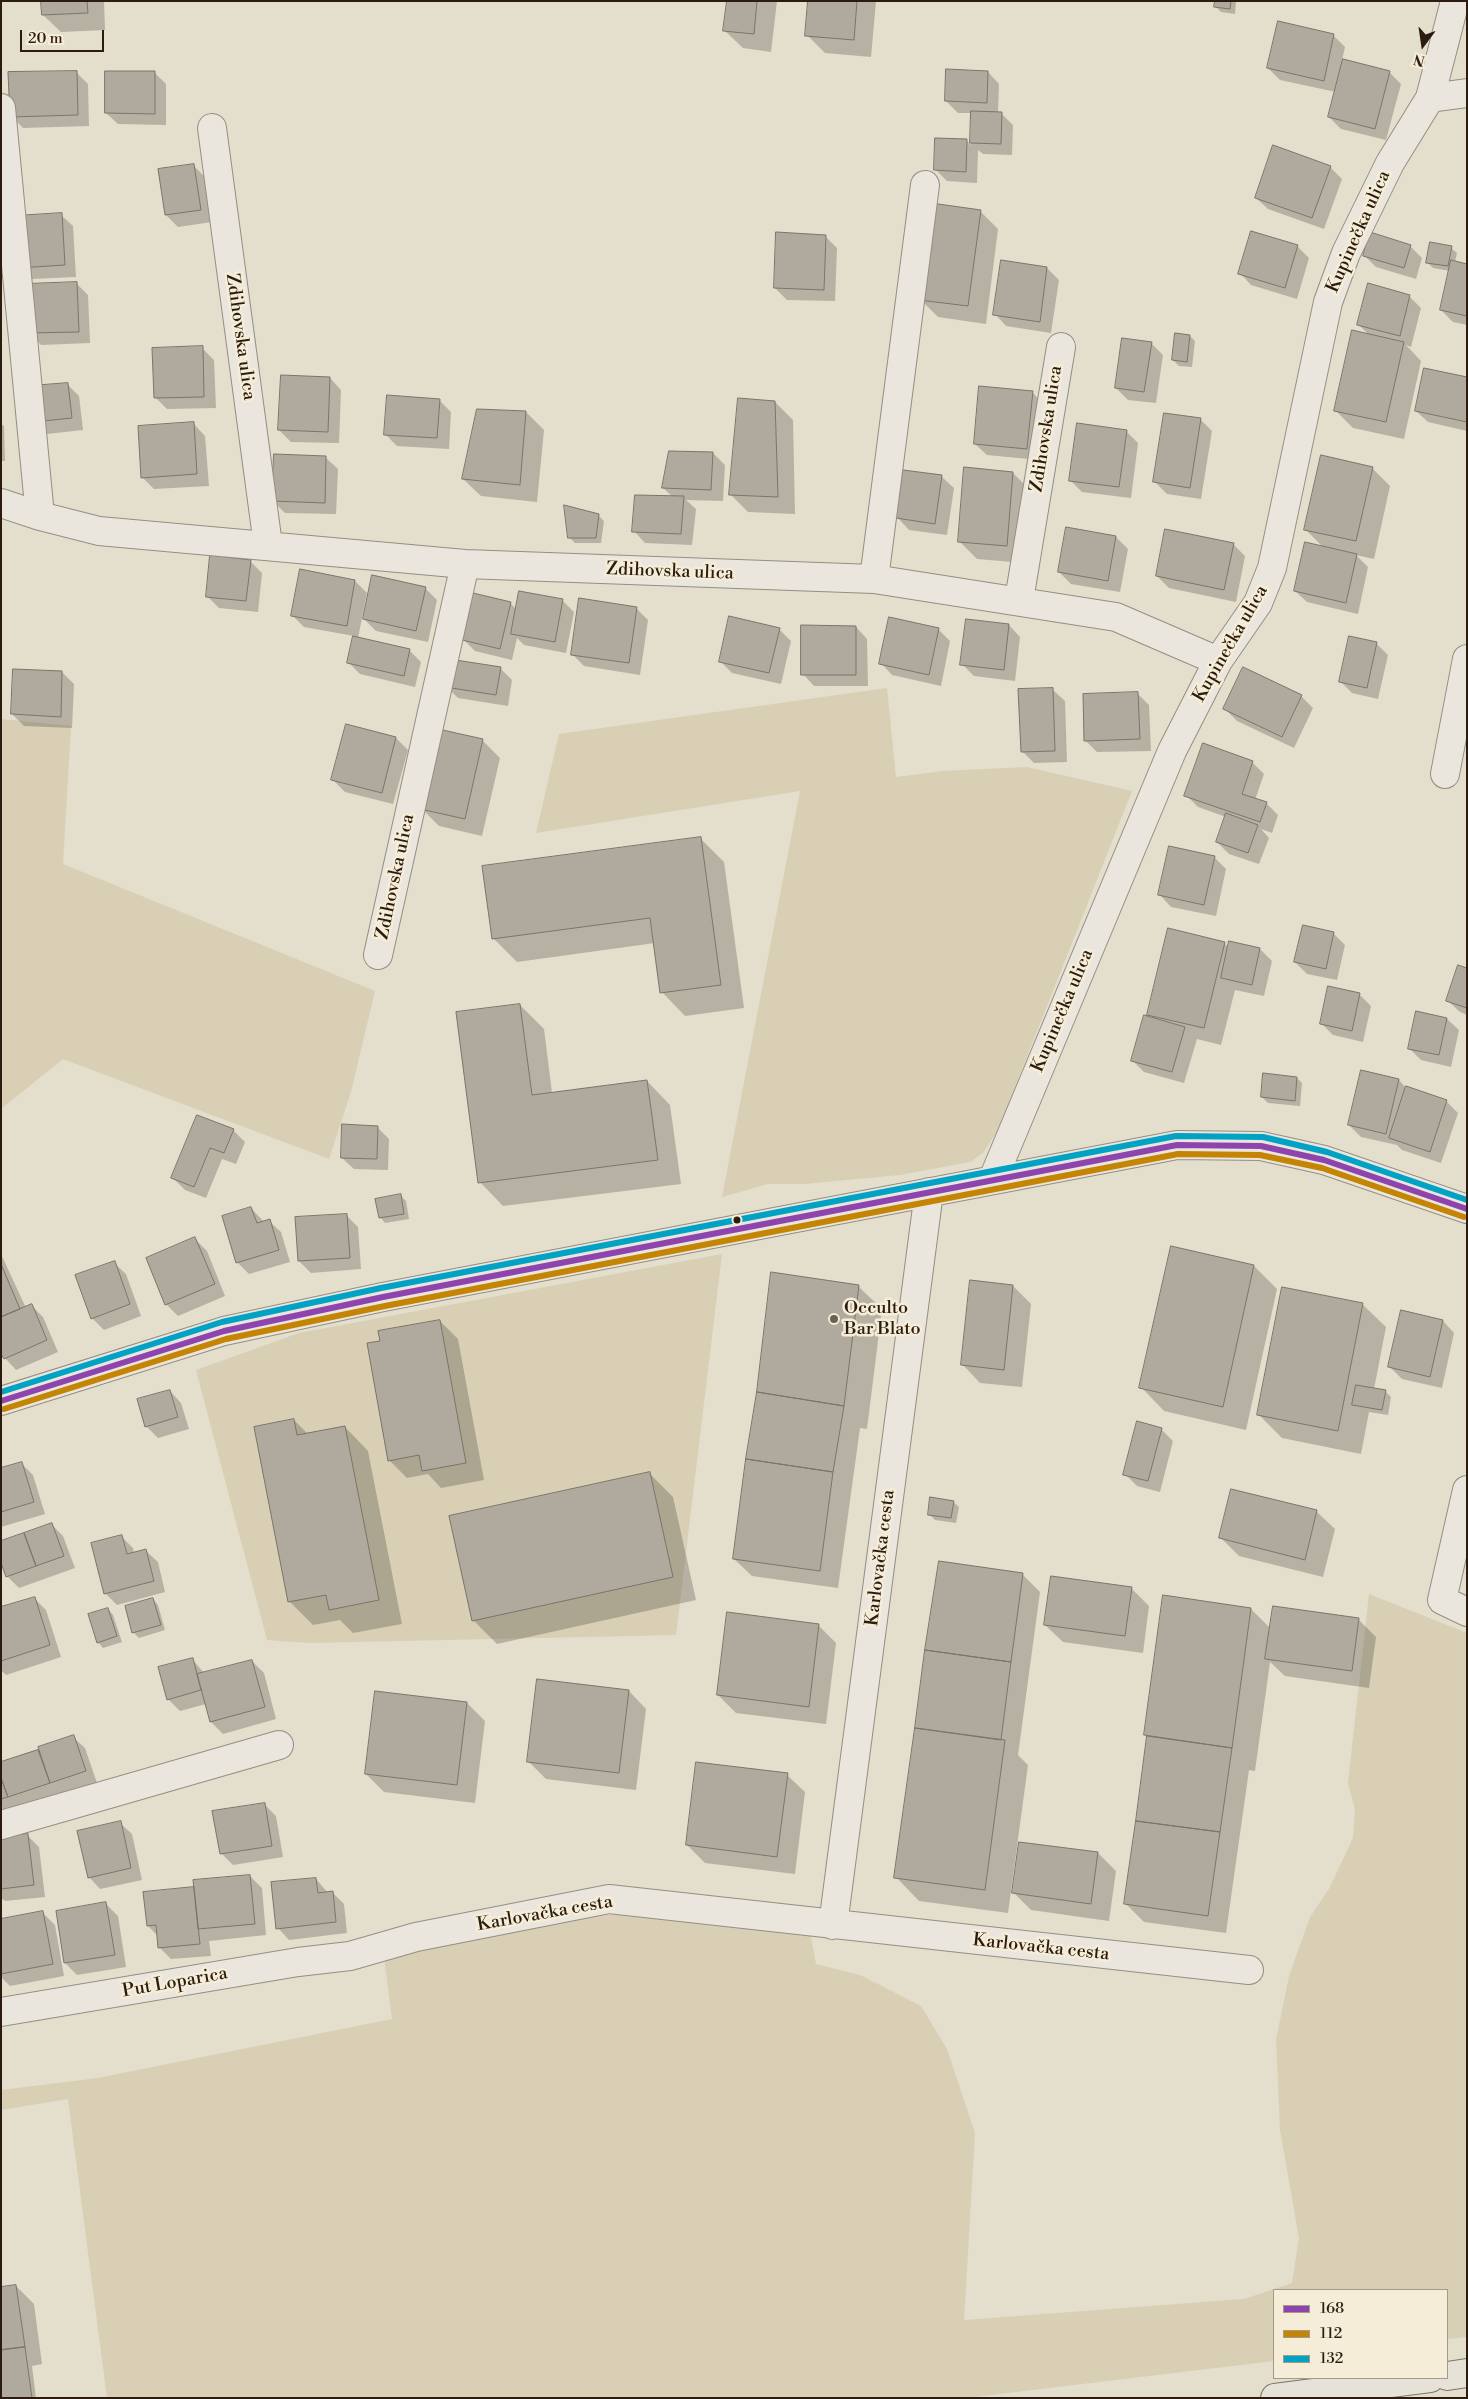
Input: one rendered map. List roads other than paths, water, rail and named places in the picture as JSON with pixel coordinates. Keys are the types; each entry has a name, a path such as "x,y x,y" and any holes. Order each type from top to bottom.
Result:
{"main road":[{"path":"1448,2376 1467,2373"},
{"path":"1275,2398 1422,2379"}],"street":[{"name":"Kupinečka ulica","path":"992,1179 1172,751 1218,661 1258,603 1272,568 1331,294 1346,253 1390,164 1430,98 1455,1"},
{"path":"1430,98 1467,93"},
{"path":"1,108 40,516"},
{"name":"Zdihovska ulica","path":"212,128 268,546"},
{"path":"874,579 925,184"},
{"name":"Zdihovska ulica","path":"1019,600 1061,347"},
{"name":"Zdihovska ulica","path":"1,503 40,516 99,531 465,564 874,579 1019,600 1116,617 1218,661"},
{"name":"Zdihovska ulica","path":"378,955 465,564"},
{"path":"1445,774 1467,659"},
{"path":"1,1401 224,1331 383,1297 1177,1145 1261,1146 1324,1160 1467,1209"},
{"name":"Karlovačka cesta","path":"833,1924 929,1192"},
{"path":"1467,1490 1442,1600 1467,1612"},
{"path":"1,1825 279,1745"},
{"name":"Karlovačka cesta","path":"350,1956 416,1937 609,1900 1249,1970"},
{"name":"Put Loparica","path":"1,2012 298,1962 350,1956"}],"place":[{"name":"Occulto Bar Blato","path":"834,1319"}]}
